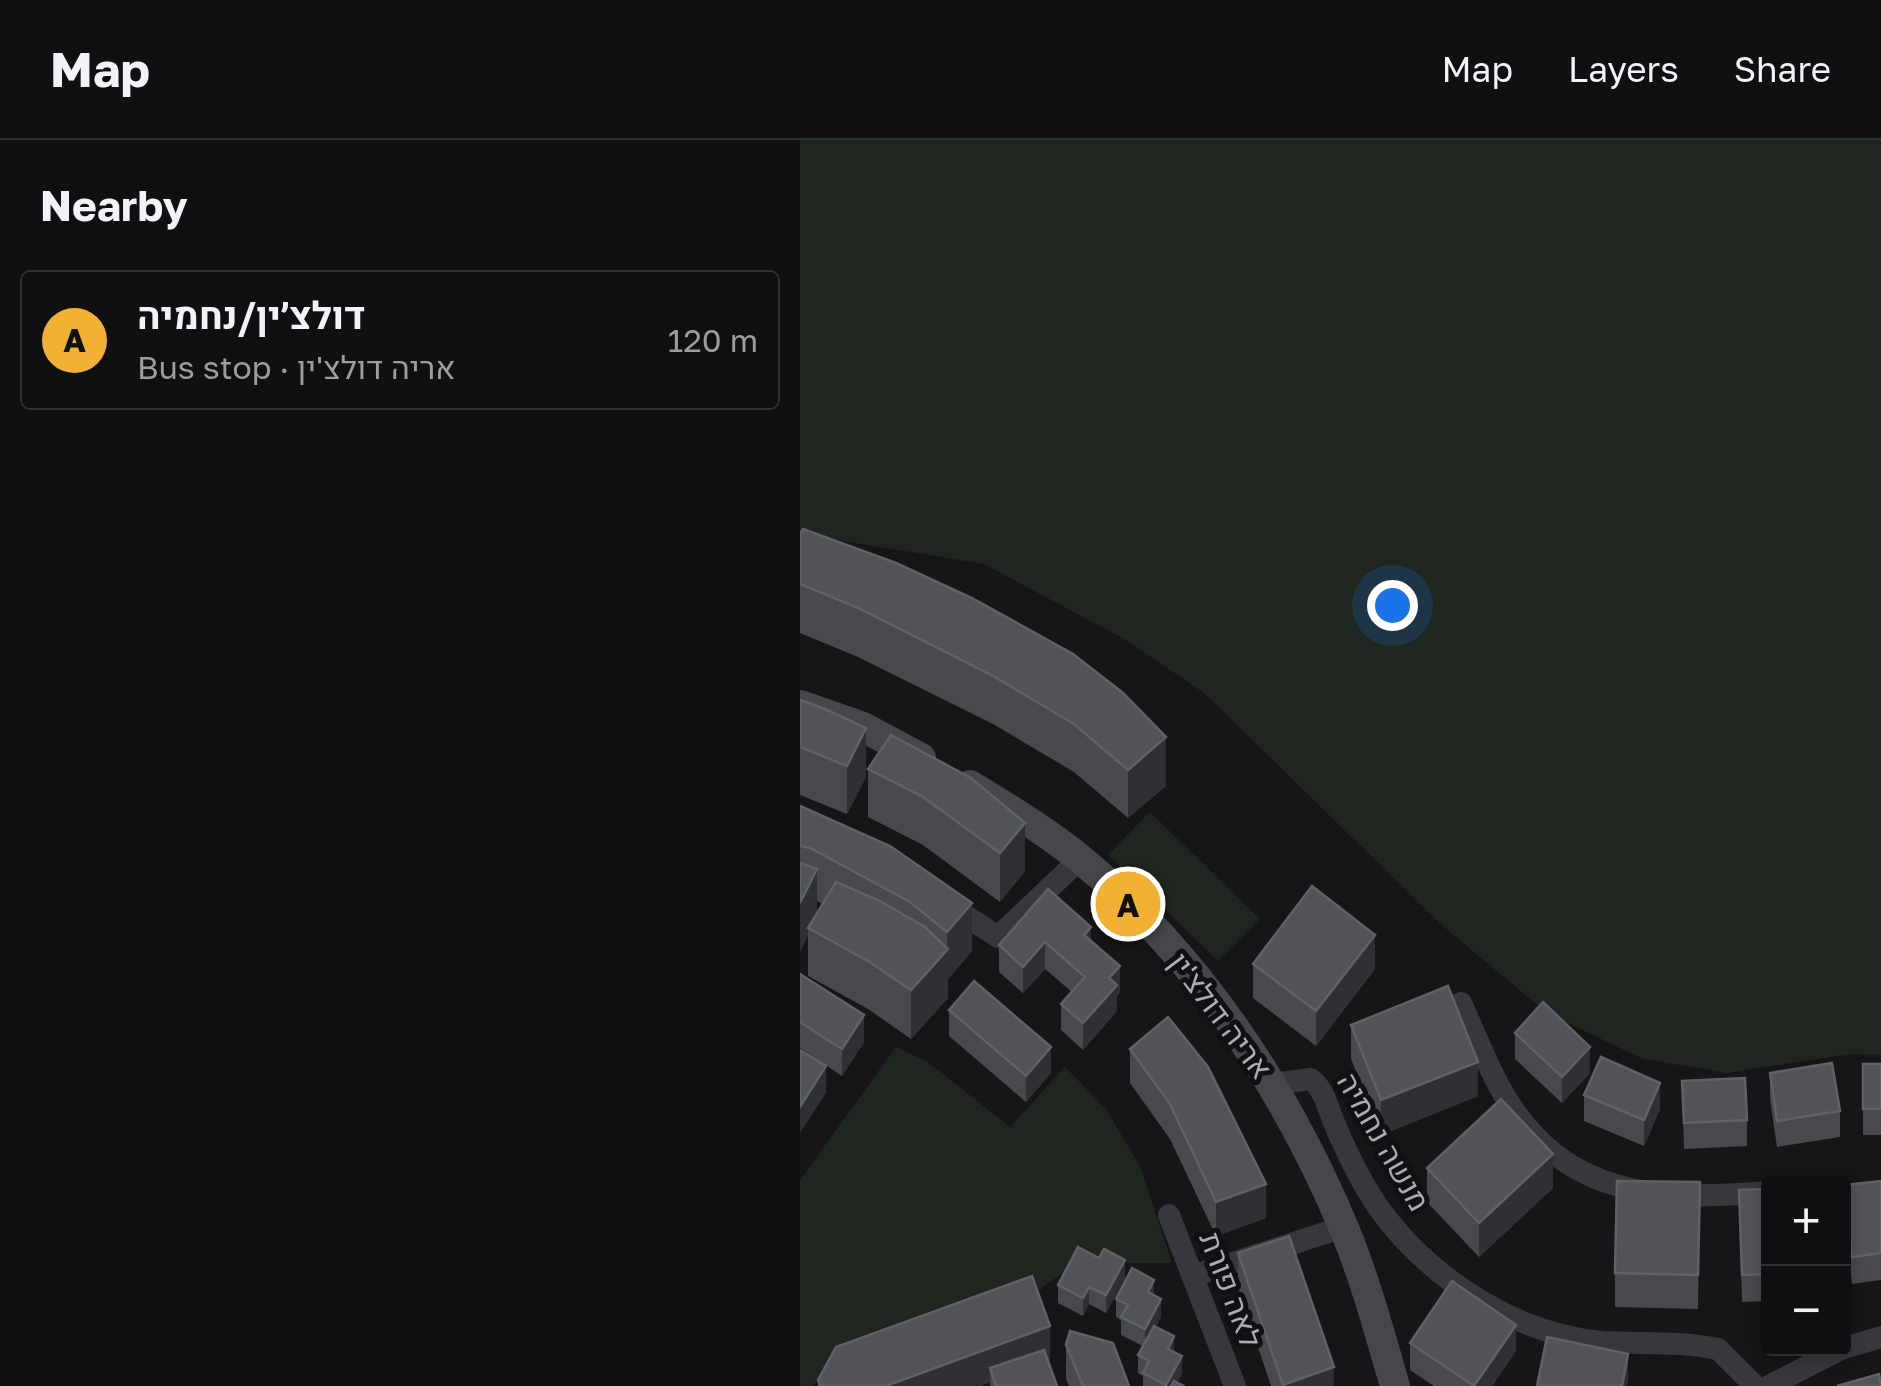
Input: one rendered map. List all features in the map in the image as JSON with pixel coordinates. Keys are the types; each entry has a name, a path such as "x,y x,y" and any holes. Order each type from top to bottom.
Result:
{"street":[{"name":"אריה דולצ'ין","path":"800,705 863,728 968,783 1080,858 1125,898 1174,951 1222,1011 1272,1084 1304,1142 1344,1227 1395,1386"},
{"path":"922,888 998,937 1080,858"},
{"path":"1461,1003 1503,1094 1528,1130 1564,1164 1605,1184 1656,1194 1706,1197 1761,1193"},
{"name":"מנשה נחמיה","path":"1272,1084 1311,1079 1322,1088 1349,1154 1378,1206 1420,1256 1489,1305 1558,1334 1599,1342 1718,1349 1755,1386"},
{"name":"לאה פורת","path":"1168,1215 1235,1386"},
{"path":"1193,1276 1344,1227"},
{"path":"1851,1346 1881,1337"},
{"path":"1769,1386 1827,1356"}],"shaded area":[{"path":"800,140 1881,140 1881,1055 1850,1054 1727,1073 1643,1059 1547,1013 1444,927 1204,693 1126,640 984,564 800,534"},
{"path":"1150,812 1260,919 1218,961 1108,855"},
{"path":"896,1047 928,1062 1010,1127 1065,1067 1106,1109 1141,1168 1172,1263 1128,1263 1088,1255 1032,1295 827,1368 813,1386 800,1386 800,1180"}],"building":[{"path":"803,529 896,563 972,598 1073,654 1123,693 1166,737 1128,770 1074,724 993,676 858,608 800,584"},
{"path":"800,700 866,728 847,766 800,747"},
{"path":"891,735 971,778 1025,823 1000,853 923,797 868,769"},
{"path":"800,806 890,846 972,903 947,932 910,902 800,846"},
{"path":"800,863 817,869 800,903"},
{"path":"836,882 925,927 948,949 911,990 808,928"},
{"path":"1312,886 1375,935 1316,1011 1253,964"},
{"path":"1048,889 1091,927 1084,935 1120,966 1109,978 1117,985 1083,1023 1061,1004 1085,977 1045,942 1023,967 999,945"},
{"path":"800,974 864,1015 842,1049 800,1022"},
{"path":"974,981 1051,1047 1026,1076 949,1010"},
{"path":"1448,986 1478,1062 1381,1100 1351,1025"},
{"path":"1543,1002 1590,1047 1562,1077 1515,1033"},
{"path":"1168,1017 1208,1067 1266,1184 1216,1202 1170,1104 1130,1049"},
{"path":"800,1050 826,1066 800,1107"},
{"path":"1601,1057 1660,1083 1644,1120 1584,1095"},
{"path":"1832,1063 1840,1111 1777,1121 1770,1073"},
{"path":"1863,1064 1881,1064 1881,1109 1863,1109"},
{"path":"1745,1078 1747,1120 1684,1123 1682,1081"},
{"path":"1501,1099 1553,1154 1479,1223 1427,1168"},
{"path":"1617,1181 1700,1182 1698,1275 1615,1273"},
{"path":"1881,1181 1881,1253 1852,1257 1851,1184"},
{"path":"1761,1189 1761,1274 1742,1275 1739,1190"},
{"path":"1289,1236 1334,1367 1283,1385 1238,1253"},
{"path":"1078,1247 1099,1258 1104,1249 1125,1260 1106,1295 1089,1287 1083,1298 1058,1285"},
{"path":"1132,1268 1154,1280 1148,1292 1161,1299 1145,1329 1121,1317 1128,1305 1116,1299"},
{"path":"1032,1276 1050,1326 886,1386 820,1386 818,1380 836,1347"},
{"path":"1452,1281 1516,1325 1474,1386 1410,1343"},
{"path":"1154,1326 1174,1336 1168,1349 1182,1356 1166,1385 1143,1373 1149,1361 1138,1355"},
{"path":"1070,1331 1113,1343 1129,1386 1083,1386 1066,1345"},
{"path":"1547,1337 1628,1354 1622,1386 1537,1386"},
{"path":"1044,1350 1057,1386 996,1386 990,1368"},
{"path":"1879,1374 1881,1386 1837,1386"}],"place":[{"name":"דולצ׳ין/נחמיה","path":"1128,904"}]}
